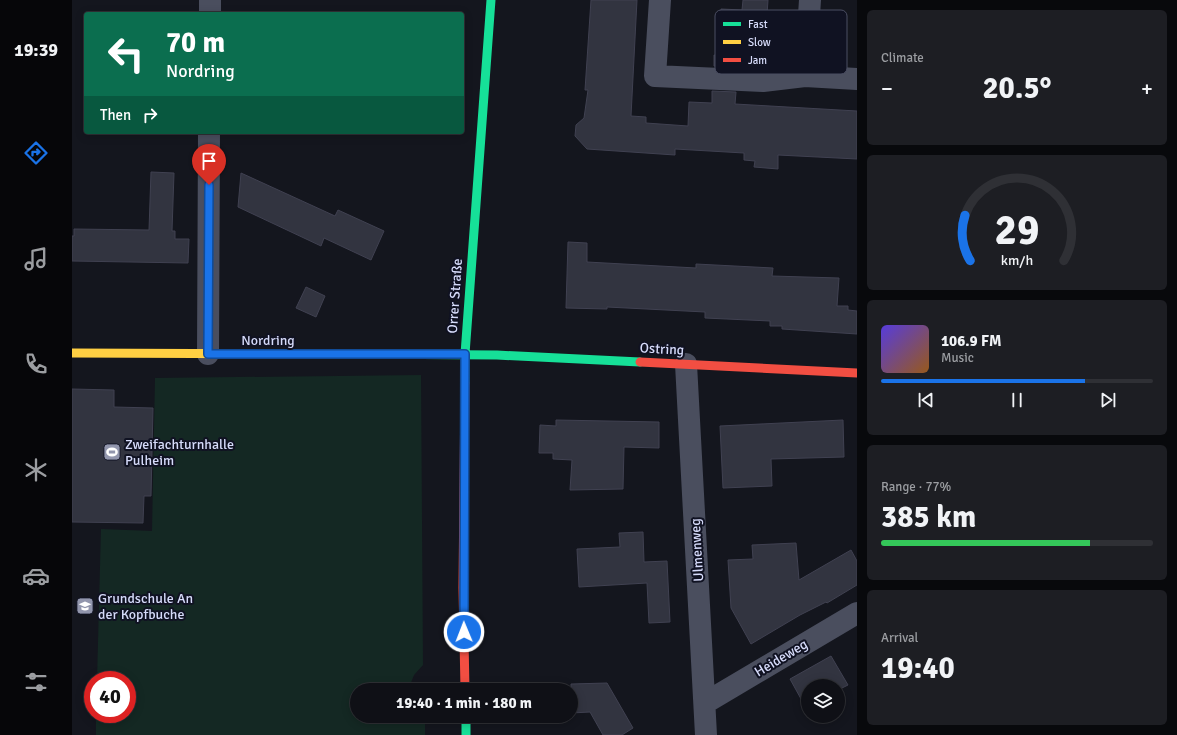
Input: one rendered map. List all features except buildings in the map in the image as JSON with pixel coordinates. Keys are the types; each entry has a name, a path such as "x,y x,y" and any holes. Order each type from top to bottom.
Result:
{"street":[{"path":"210,0 210,12"},
{"name":"Orrer Straße","path":"465,683 463,588 465,354 491,0"},
{"path":"660,0 655,76 763,81 805,76 857,79"},
{"path":"809,10 810,0"},
{"path":"208,354 209,134"},
{"name":"Nordring","path":"72,353 465,354"},
{"name":"Ostring","path":"465,354 857,373"},
{"name":"Ulmenweg","path":"686,364 706,735"},
{"name":"Heideweg","path":"705,703 857,613"},
{"path":"466,723 466,735"}],"green space":[{"path":"421,375 423,665 414,675 411,683 350,683 350,723 425,723 425,735 96,735 96,723 136,723 136,671 97,671 101,529 152,531 155,378"}],"traffic: fast":[{"path":"465,383 465,354 491,0"},
{"path":"347,354 497,355 640,362"},
{"path":"466,723 466,735"}],"traffic: slow":[{"path":"72,353 347,354"}],"traffic: jam":[{"path":"640,362 857,373"},
{"path":"465,383 463,588 465,683"}],"place":[{"name":"Zweifachturnhalle Pulheim","path":"112,452"},
{"name":"Grundschule An der Kopfbuche","path":"85,606"}],"route":[{"path":"209,185 208,354 465,354 464,632"}]}
